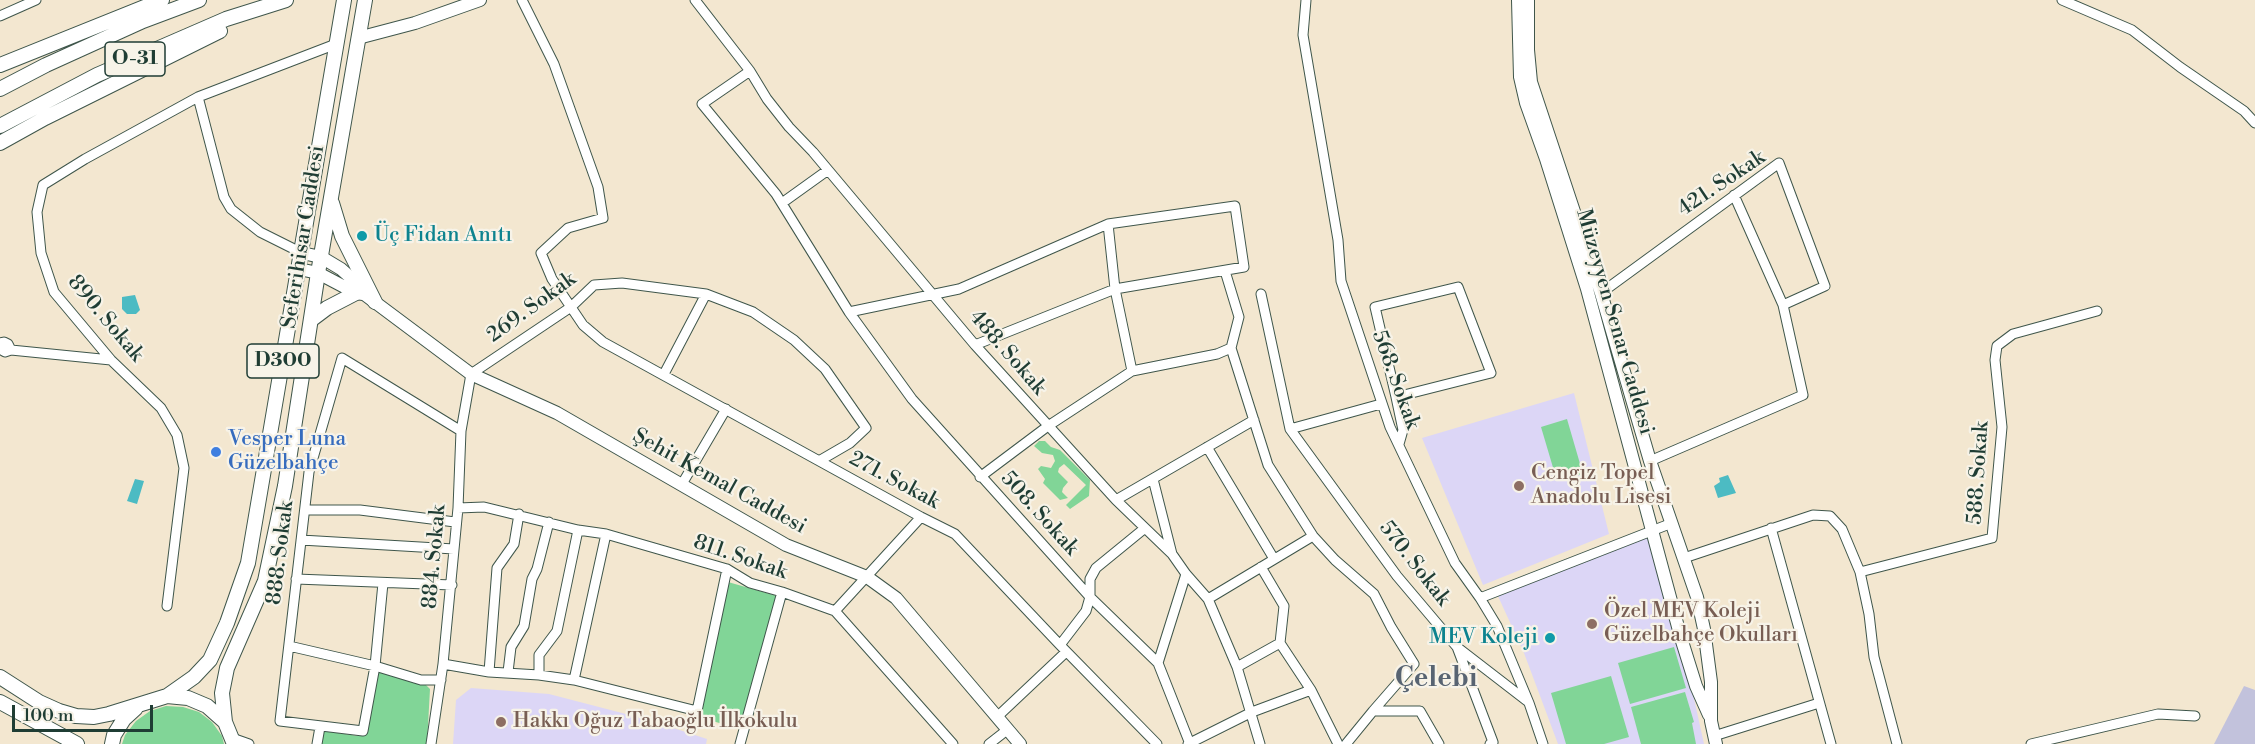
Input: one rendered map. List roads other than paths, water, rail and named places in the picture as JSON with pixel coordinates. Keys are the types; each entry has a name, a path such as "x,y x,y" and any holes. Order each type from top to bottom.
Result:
{"highway":[{"path":"0,65 162,0"},
{"name":"O-31","path":"0,89 46,65 143,21 199,0"},
{"name":"Seferihisar Caddesi","path":"167,696 194,677 210,660 227,623 248,563 344,0"},
{"name":"Seferihisar Caddesi","path":"225,722 222,693 227,668 265,581 285,486 318,273 365,0"},
{"path":"0,143 45,118 281,2"},
{"name":"O-31","path":"0,126 97,75 226,19 281,2"},
{"path":"311,320 327,308 365,297 342,237 331,198"},
{"path":"0,677 39,702 76,716 94,717 137,707"},
{"path":"167,696 188,698 207,706 225,722"},
{"name":"D300","path":"137,707 167,696"},
{"path":"0,702 77,744"},
{"path":"112,744 114,735 124,719 137,707"},
{"name":"D300","path":"225,722 233,741"}],"main road":[{"path":"358,38 415,23 480,0"},
{"name":"Müzeyyen Senar Caddesi","path":"1518,0 1520,77 1587,289 1696,686 1712,721"},
{"name":"Müzeyyen Senar Caddesi","path":"1528,0 1528,50 1531,82 1601,293 1650,461 1697,597 1704,628 1711,682 1715,740"},
{"name":"Şehit Kemal Caddesi","path":"302,253 321,257 340,269 359,285 365,297"},
{"name":"Şehit Kemal Caddesi","path":"299,269 318,273 365,297 471,374 557,413 786,545 867,577 896,598 1020,744"}],"street":[{"path":"0,16 36,0"},
{"name":"271. Sokak","path":"522,0 554,64 598,187 603,218 568,228 542,253 552,279 583,325 603,342 956,534 1063,649 1157,744"},
{"name":"488. Sokak","path":"695,0 750,71 772,106 975,345 1116,500 1172,554 1208,599 1237,667 1260,744"},
{"name":"568. Sokak","path":"1306,0 1303,35 1338,240 1341,281 1382,404 1399,444 1455,563 1497,626 1529,703 1543,744"},
{"path":"2062,0 2132,30 2244,111 2255,123"},
{"name":"890. Sokak","path":"167,606 184,468 177,435 161,408 111,360 54,292 41,253 37,212 43,184 198,98 336,44"},
{"name":"508. Sokak","path":"750,71 702,105 782,203 849,312 912,399 1090,597 1158,663 1190,744"},
{"path":"198,98 224,197 231,209 260,232 302,253"},
{"name":"421. Sokak","path":"1601,293 1779,163 1825,286 1783,304"},
{"path":"782,203 828,170"},
{"path":"1650,461 1803,395 1783,304 1734,195"},
{"path":"849,312 959,290 1108,224 1235,206 1244,267 1115,289 975,345"},
{"path":"1108,224 1115,289 1132,371"},
{"path":"1225,271 1239,317 1231,348 1268,465 1313,536 1335,560 1374,594 1414,664 1346,744"},
{"name":"269. Sokak","path":"471,374 571,307 594,285 622,283 706,294 753,312 794,340 825,369 866,428 850,443 819,461"},
{"path":"1396,397 1491,373 1458,287 1375,307 1403,430 1399,444"},
{"path":"664,374 706,294"},
{"path":"1261,294 1290,429 1382,404"},
{"name":"588. Sokak","path":"1860,572 1992,538 2002,427 1995,360 1997,346 2013,334 2097,311"},
{"path":"0,344 4,342 8,344 11,350"},
{"path":"980,477 1048,426 1132,371 1217,354 1231,348"},
{"path":"0,350 111,360"},
{"name":"888. Sokak","path":"320,727 280,721 309,472 342,358 461,431"},
{"name":"884. Sokak","path":"431,744 452,585 461,431 471,374"},
{"path":"682,484 726,409"},
{"path":"1116,500 1254,420"},
{"name":"570. Sokak","path":"1290,429 1397,576 1457,647 1529,703"},
{"path":"1207,447 1274,559"},
{"path":"1153,479 1172,554"},
{"name":"811. Sokak","path":"458,508 484,507 578,530 606,534 727,569 750,583 835,611 953,744"},
{"path":"305,510 360,510 455,522"},
{"path":"489,672 497,568 514,544 519,514"},
{"path":"1684,558 1813,515 1830,516 1842,529 1860,572 1869,614 1874,657 1897,744"},
{"path":"835,611 921,517"},
{"path":"508,672 511,647 524,626 532,579 549,522"},
{"path":"1480,598 1672,523"},
{"path":"997,717 1063,649 1086,611 1090,597 1090,579 1096,568 1145,528"},
{"path":"1771,528 1831,744"},
{"path":"539,675 539,655 556,631 578,530"},
{"path":"574,681 606,534"},
{"path":"1208,599 1313,536"},
{"path":"301,540 454,549"},
{"path":"1261,567 1284,606 1280,643 1311,690 1338,744"},
{"path":"443,664 489,672 539,675 574,681 696,711 727,569"},
{"path":"1158,663 1186,574"},
{"path":"296,579 452,585"},
{"path":"317,744 320,727 363,731 375,666 383,583"},
{"path":"740,744 782,592"},
{"path":"1237,667 1280,643"},
{"path":"289,646 375,666 421,680 441,680"},
{"path":"1457,647 1493,742 1490,744"},
{"path":"1190,744 1252,712 1311,690"},
{"path":"1715,740 1819,703"},
{"path":"1373,711 1420,711 1439,744"},
{"path":"2031,744 2158,714 2195,716"},
{"path":"989,744 1007,730"},
{"path":"233,741 249,744"}],"water":[{"path":"135,295 140,310 136,314 127,314 122,309 122,297"},
{"path":"1728,475 1736,493 1718,498 1714,486 1720,482 1719,478"},
{"path":"135,479 144,481 137,504 127,501"}],"place":[{"name":"Üç Fidan Anıtı","path":"362,236"},
{"name":"Vesper Luna Güzelbahçe","path":"216,452"},
{"name":"Cengiz Topel Anadolu Lisesi","path":"1519,486"},
{"name":"Özel MEV Koleji Güzelbahçe Okulları","path":"1592,624"},
{"name":"MEV Koleji","path":"1550,638"},
{"name":"Hakkı Oğuz Tabaoğlu İlkokulu","path":"501,722"}],"district":[{"name":"Çelebi","path":"1436,680"}]}
